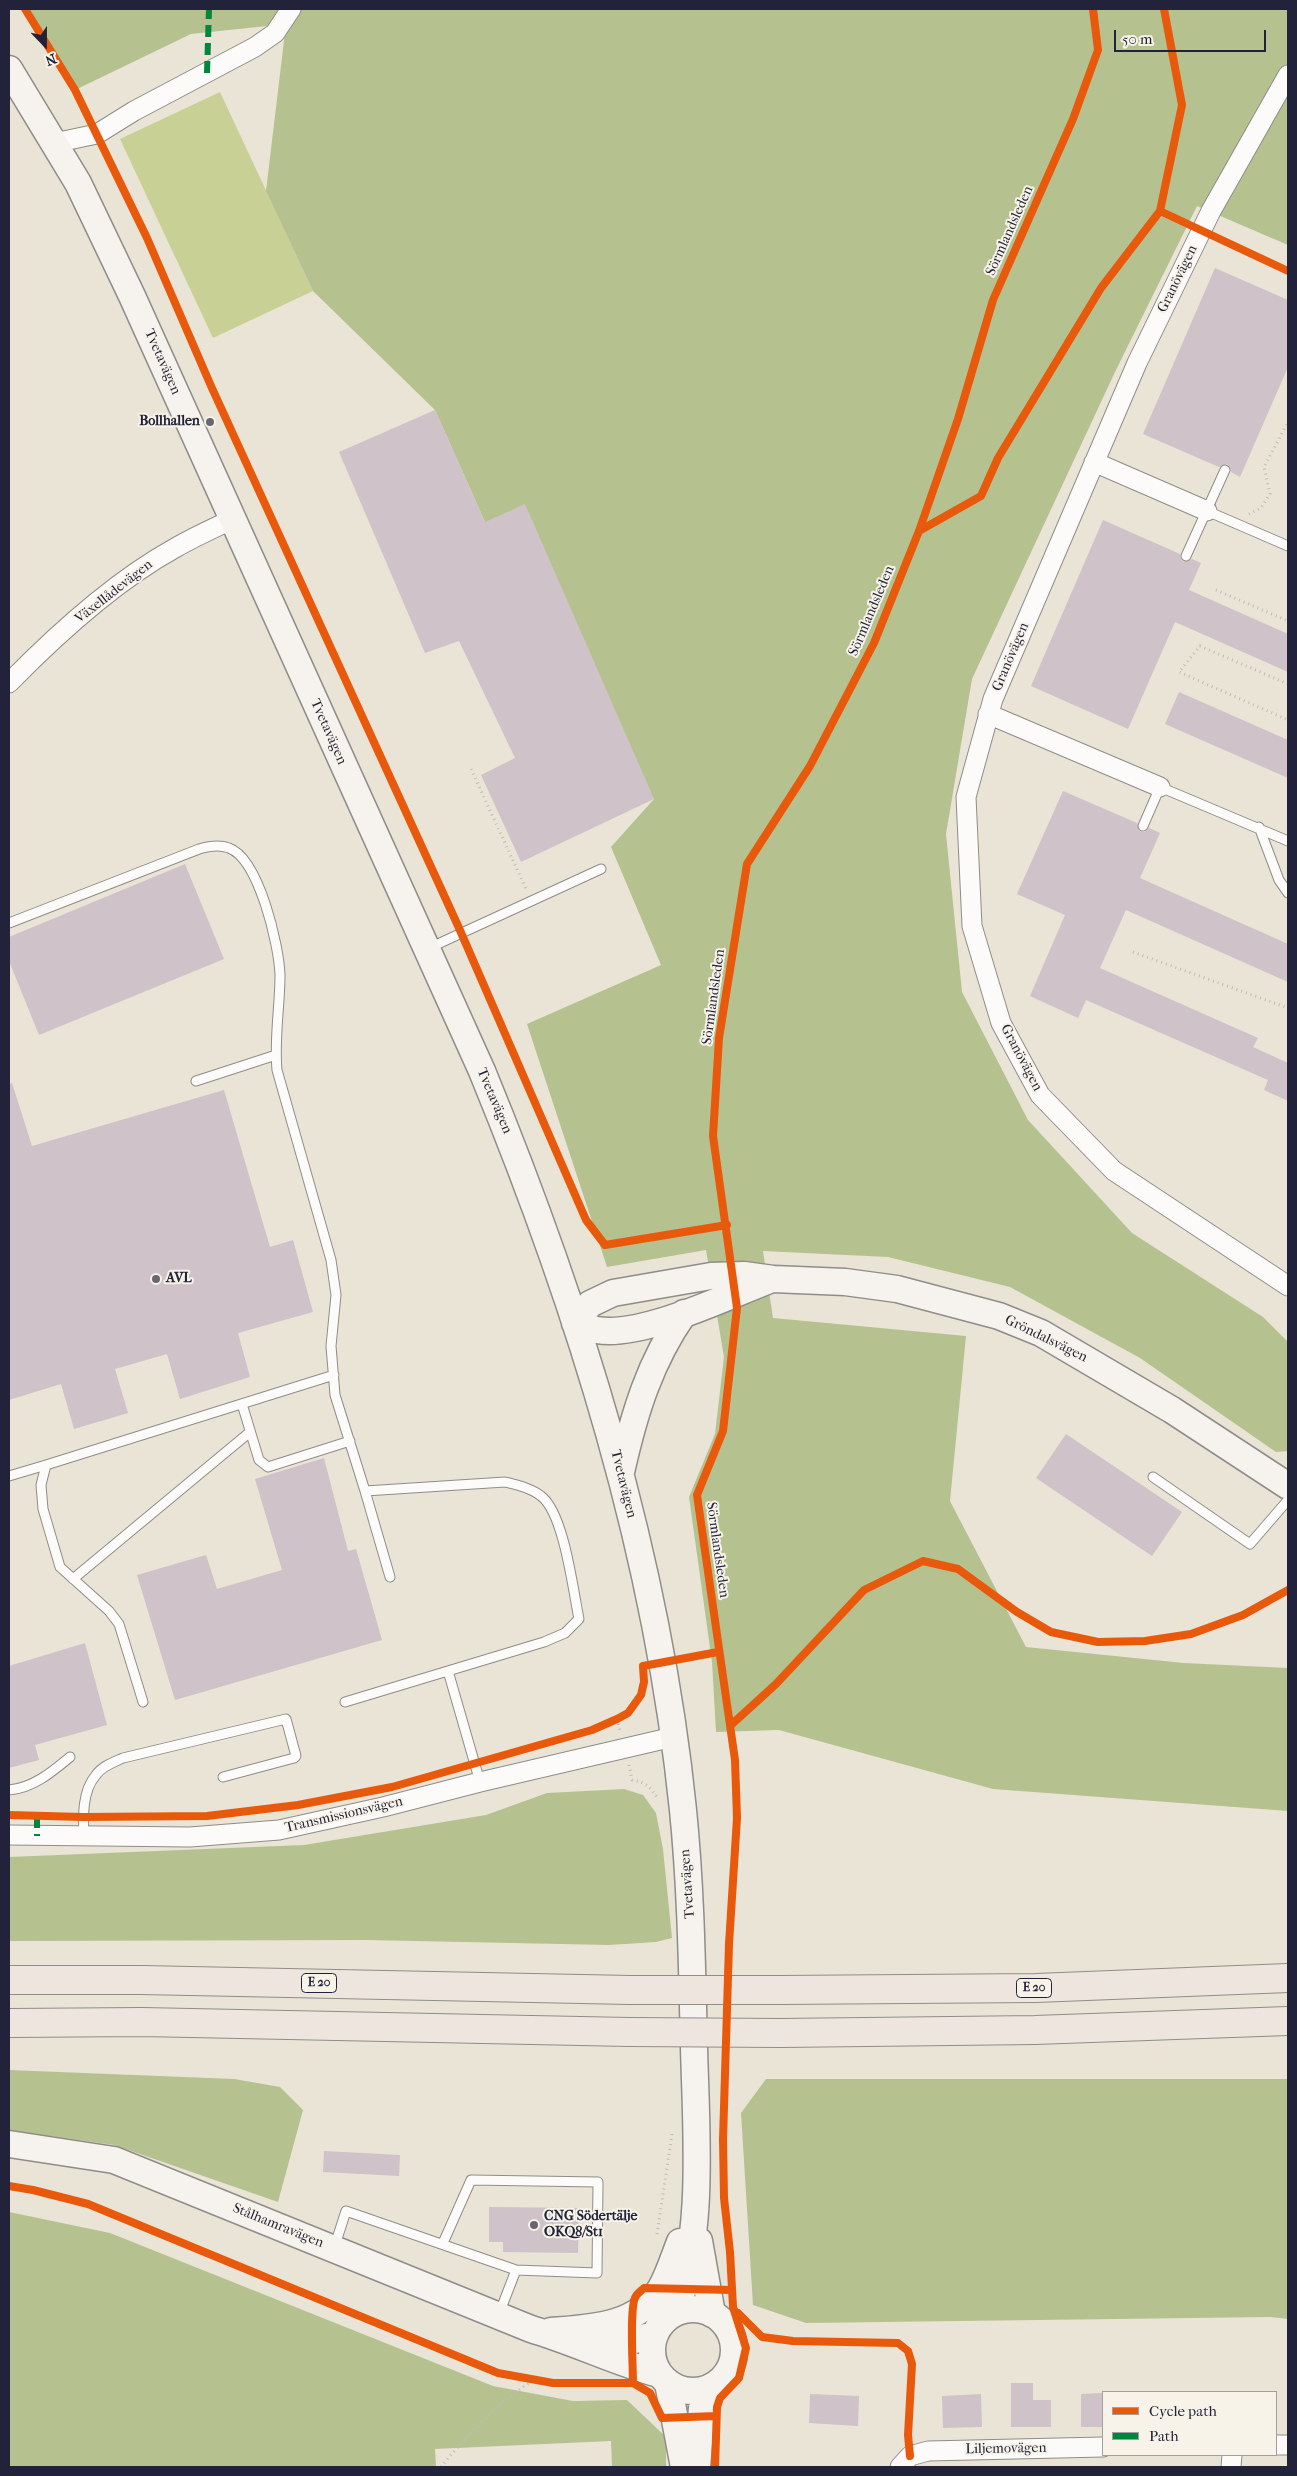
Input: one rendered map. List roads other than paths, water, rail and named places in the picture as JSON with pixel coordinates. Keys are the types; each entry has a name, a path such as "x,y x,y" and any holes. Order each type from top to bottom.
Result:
{"highway":[{"name":"E 20","path":"9,1980 141,1980 630,1990 780,1990 1036,1988 1288,1978"},
{"path":"9,2023 142,2022 629,2032 781,2033 1035,2030 1288,2021"}],"main road":[{"name":"Tvetavägen","path":"9,69 78,183 103,235 482,1071 517,1155 551,1248 621,1472 661,1662 673,1737 683,1811 691,1933 696,2141 695,2208 684,2289 675,2313"},
{"name":"Gröndalsvägen","path":"773,1279 684,1313 621,1330 597,1330 575,1323 590,1304 613,1293 711,1276 744,1275 773,1279 845,1282 897,1289 999,1316 1041,1333 1172,1410 1288,1486"},
{"path":"621,1472 632,1422 650,1371 671,1332 684,1313"},
{"name":"Stålhamravägen","path":"9,2144 114,2160 498,2315 663,2378"},
{"name":"Tvetavägen","path":"695,2208 712,2314"},
{"name":"Stålhamravägen","path":"541,2332 589,2328 613,2323 631,2316 646,2305 660,2288 666,2277 695,2208"},
{"path":"663,2378 683,2390 700,2391 709,2388 726,2374 734,2352 728,2331 712,2314 694,2309 675,2313 664,2322 655,2334 652,2350 663,2378 684,2467"},
{"name":"Stålhamravägen","path":"568,2341 634,2340 655,2334"},
{"path":"697,2467 702,2408 709,2388"}],"street":[{"path":"54,143 97,134 134,111 255,47 275,33 291,9"},
{"name":"Granövägen","path":"1288,75 1211,211 1136,364 993,699 966,797 972,926 1001,1023 1040,1095 1114,1171 1288,1286"},
{"path":"1094,462 1206,512"},
{"name":"Växellådevägen","path":"9,683 63,632 147,565 175,548 233,519"},
{"path":"988,714 1160,787"},
{"name":"Transmissionsvägen","path":"9,1835 190,1837 279,1830 673,1737"},
{"name":"Liljemovägen","path":"905,2462 928,2451 1102,2447"}],"lane":[{"path":"1186,556 1225,470"},
{"path":"1206,512 1288,546"},
{"path":"1143,826 1160,787 1259,827 1288,841"},
{"path":"1259,827 1279,880 1288,893"},
{"path":"9,923 212,845 229,848 247,865 256,882 277,947 280,974 276,1055 282,1087 331,1260 336,1295 331,1346 335,1395 366,1492 390,1577"},
{"path":"427,949 601,869"},
{"path":"196,1080 276,1055"},
{"path":"9,1476 334,1375"},
{"path":"242,1404 258,1460 268,1466 350,1441"},
{"path":"73,1579 250,1432"},
{"path":"46,1465 41,1485 43,1508 60,1566 109,1611 119,1624 143,1702"},
{"path":"1153,1477 1250,1544 1288,1500"},
{"path":"344,1702 544,1642 564,1634 579,1619 554,1512 542,1496 525,1487 506,1482 366,1492"},
{"path":"448,1671 480,1782"},
{"path":"84,1837 83,1817 88,1793 96,1774 105,1767 123,1758 286,1719 296,1756 294,1758 223,1777"},
{"path":"9,1790 18,1789 47,1776 70,1757"},
{"path":"333,2249 346,2211 443,2243 516,2270 598,2273 598,2182 471,2180 443,2243"},
{"path":"498,2315 516,2270"}],"place":[{"name":"Bollhallen","path":"210,422"},
{"name":"AVL","path":"156,1279"},
{"name":"CNG Södertälje OKQ8/St1","path":"534,2225"}]}
